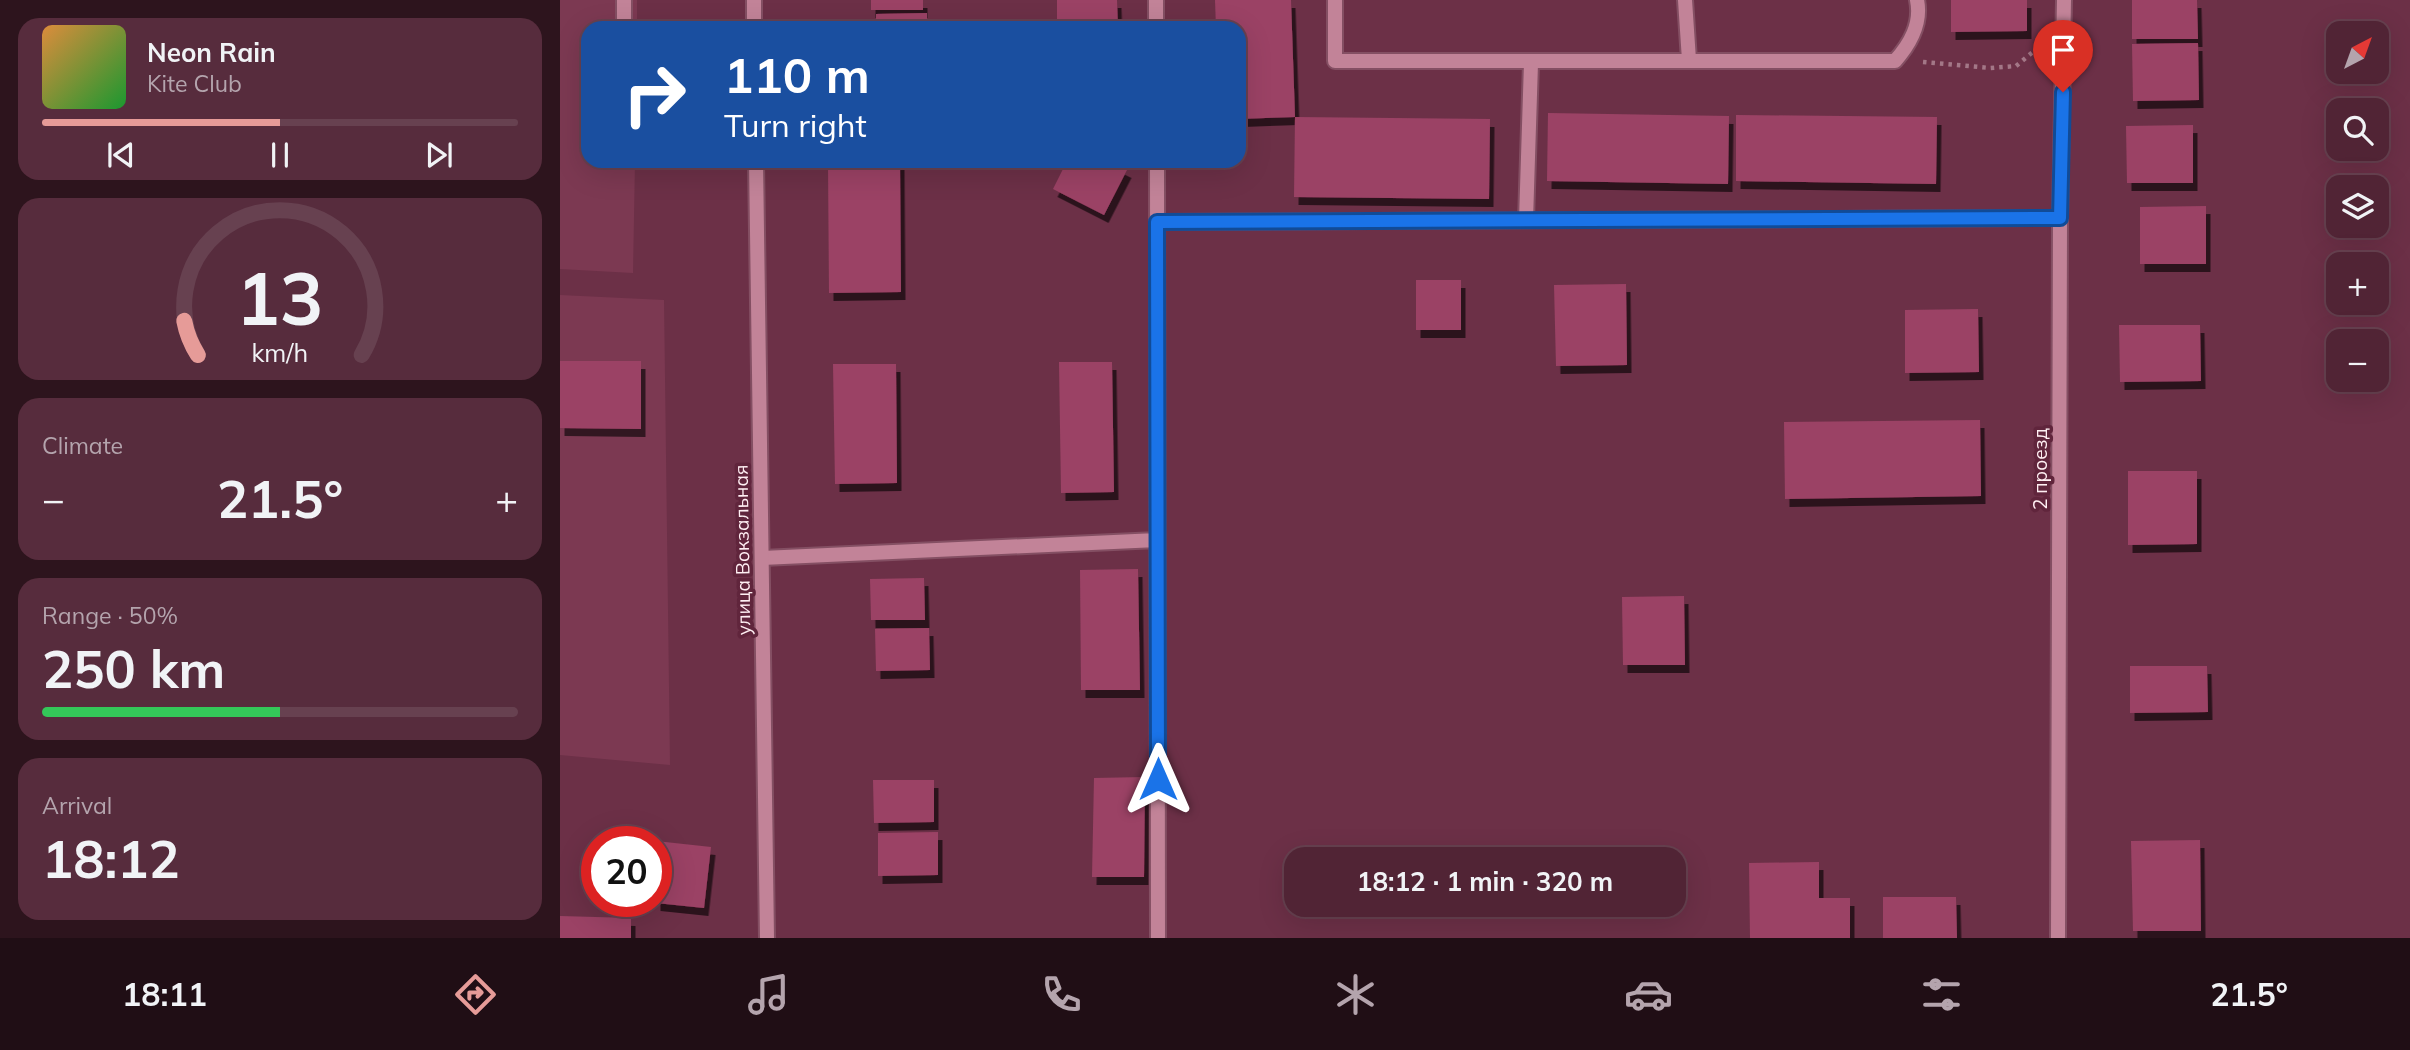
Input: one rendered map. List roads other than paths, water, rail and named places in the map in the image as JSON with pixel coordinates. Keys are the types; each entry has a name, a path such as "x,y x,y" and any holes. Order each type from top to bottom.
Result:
{"street":[{"path":"624,0 624,21"},
{"path":"754,0 754,21"},
{"path":"1156,0 1156,21"},
{"path":"1335,0 1335,61 1531,63 1689,60 1895,61 1909,45 1915,29 1917,0"},
{"path":"1685,0 1689,60"},
{"name":"2 проезд","path":"2058,938 2060,218 2064,0"},
{"path":"1526,220 1531,63"},
{"name":"улица Вокзальная","path":"756,168 767,938"},
{"path":"1157,168 1158,938"},
{"path":"1157,222 2060,218"},
{"path":"762,558 1157,540"}]}
